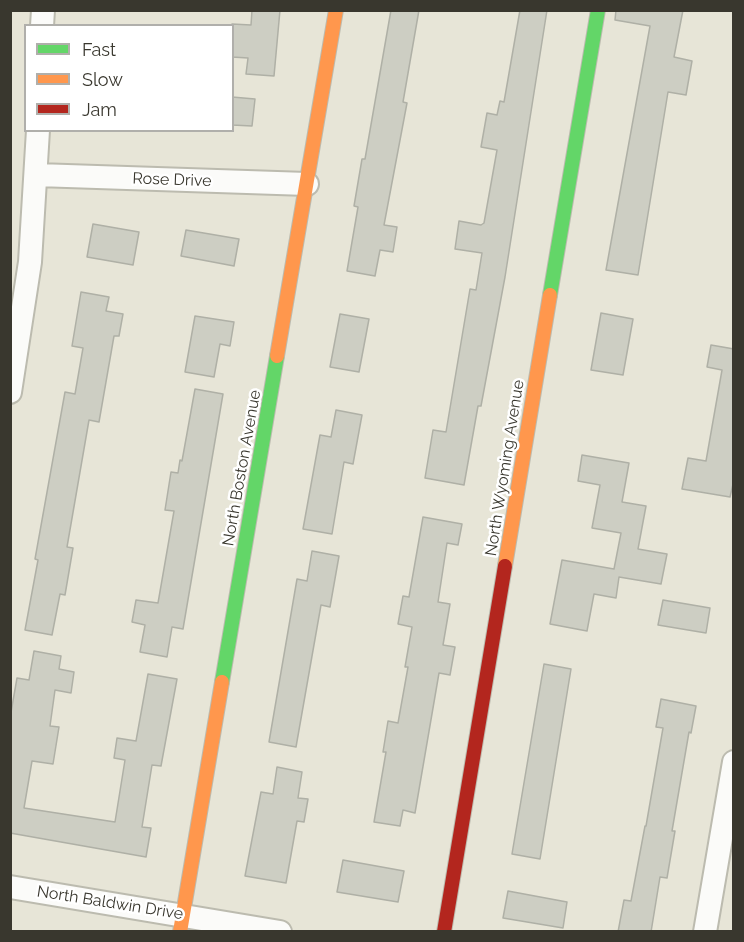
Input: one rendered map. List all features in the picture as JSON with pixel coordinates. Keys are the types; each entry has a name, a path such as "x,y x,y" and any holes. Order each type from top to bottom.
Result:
{"street":[{"name":"North Boston Avenue","path":"181,923 336,10"},
{"name":"North Wyoming Avenue","path":"444,932 598,10"},
{"path":"10,392 30,262 38,132"},
{"name":"Rose Drive","path":"37,175 307,184"},
{"path":"705,932 734,762"},
{"name":"North Baldwin Drive","path":"10,887 181,923 280,932"}],"building":[{"path":"252,10 280,10 274,76 246,74 248,58 234,57 234,24 251,25"},
{"path":"391,10 419,10 403,102 407,103 384,225 397,227 393,252 380,250 375,276 347,271 358,207 354,206 362,159 365,159"},
{"path":"520,10 547,10 505,277 464,485 425,478 433,430 446,432 470,289 476,290 482,253 455,249 459,221 481,225 484,223 497,150 481,147 487,113 497,115 500,101 504,102"},
{"path":"616,10 683,10 674,57 692,61 686,95 668,92 638,275 606,270 650,26 615,20"},
{"path":"234,97 255,99 252,126 234,125"},
{"path":"93,224 139,232 133,265 87,257"},
{"path":"186,230 239,239 234,266 181,256"},
{"path":"81,292 109,297 106,311 123,314 119,336 114,336 99,422 89,420 67,547 73,548 65,595 60,594 52,635 25,630 38,560 35,559 65,392 75,394 83,348 72,346"},
{"path":"601,313 633,319 623,375 591,370"},
{"path":"340,314 369,319 359,372 330,367"},
{"path":"195,316 234,322 230,346 220,344 214,377 185,372"},
{"path":"711,345 734,349 734,480 730,497 682,489 688,458 706,461 722,370 707,367"},
{"path":"195,389 223,394 183,629 172,627 167,657 140,652 145,625 132,622 136,600 158,603 174,511 165,510 171,472 178,473 180,460 182,461"},
{"path":"336,410 362,415 353,464 344,462 332,534 303,529 320,435 331,437"},
{"path":"582,455 629,463 622,502 646,506 638,549 667,554 661,584 619,577 616,598 594,594 587,631 550,624 562,560 614,569 621,533 592,528 600,485 578,481"},
{"path":"423,517 462,524 458,545 447,543 438,602 450,604 443,645 455,647 450,675 439,673 415,813 403,810 400,826 374,822 386,752 383,752 388,721 398,723 408,667 405,667 412,627 398,624 403,596 409,597"},
{"path":"312,551 339,556 330,607 321,605 296,747 269,742 297,579 307,581"},
{"path":"663,600 710,608 706,633 658,625"},
{"path":"34,651 61,656 59,669 74,672 71,693 55,690 50,726 59,727 53,764 32,761 24,808 115,822 125,760 114,758 117,738 136,741 148,674 177,679 161,766 152,765 142,827 151,828 146,857 10,833 10,718 17,678 29,680"},
{"path":"544,664 571,669 540,859 512,854"},
{"path":"661,699 696,706 691,733 689,732 672,831 675,831 667,878 660,877 651,932 618,932 624,900 631,901 646,826 663,728 656,727"},
{"path":"277,767 302,772 298,798 308,799 304,822 297,821 286,883 245,876 261,792 273,794"},
{"path":"343,860 404,871 398,902 337,892"},
{"path":"508,891 567,902 563,928 503,918"}],"traffic: fast":[{"path":"550,295 598,10"},
{"path":"222,682 277,356"}],"traffic: slow":[{"path":"277,356 336,10"},
{"path":"505,566 550,295"},
{"path":"180,932 222,682"}],"traffic: jam":[{"path":"444,932 505,566"}]}
